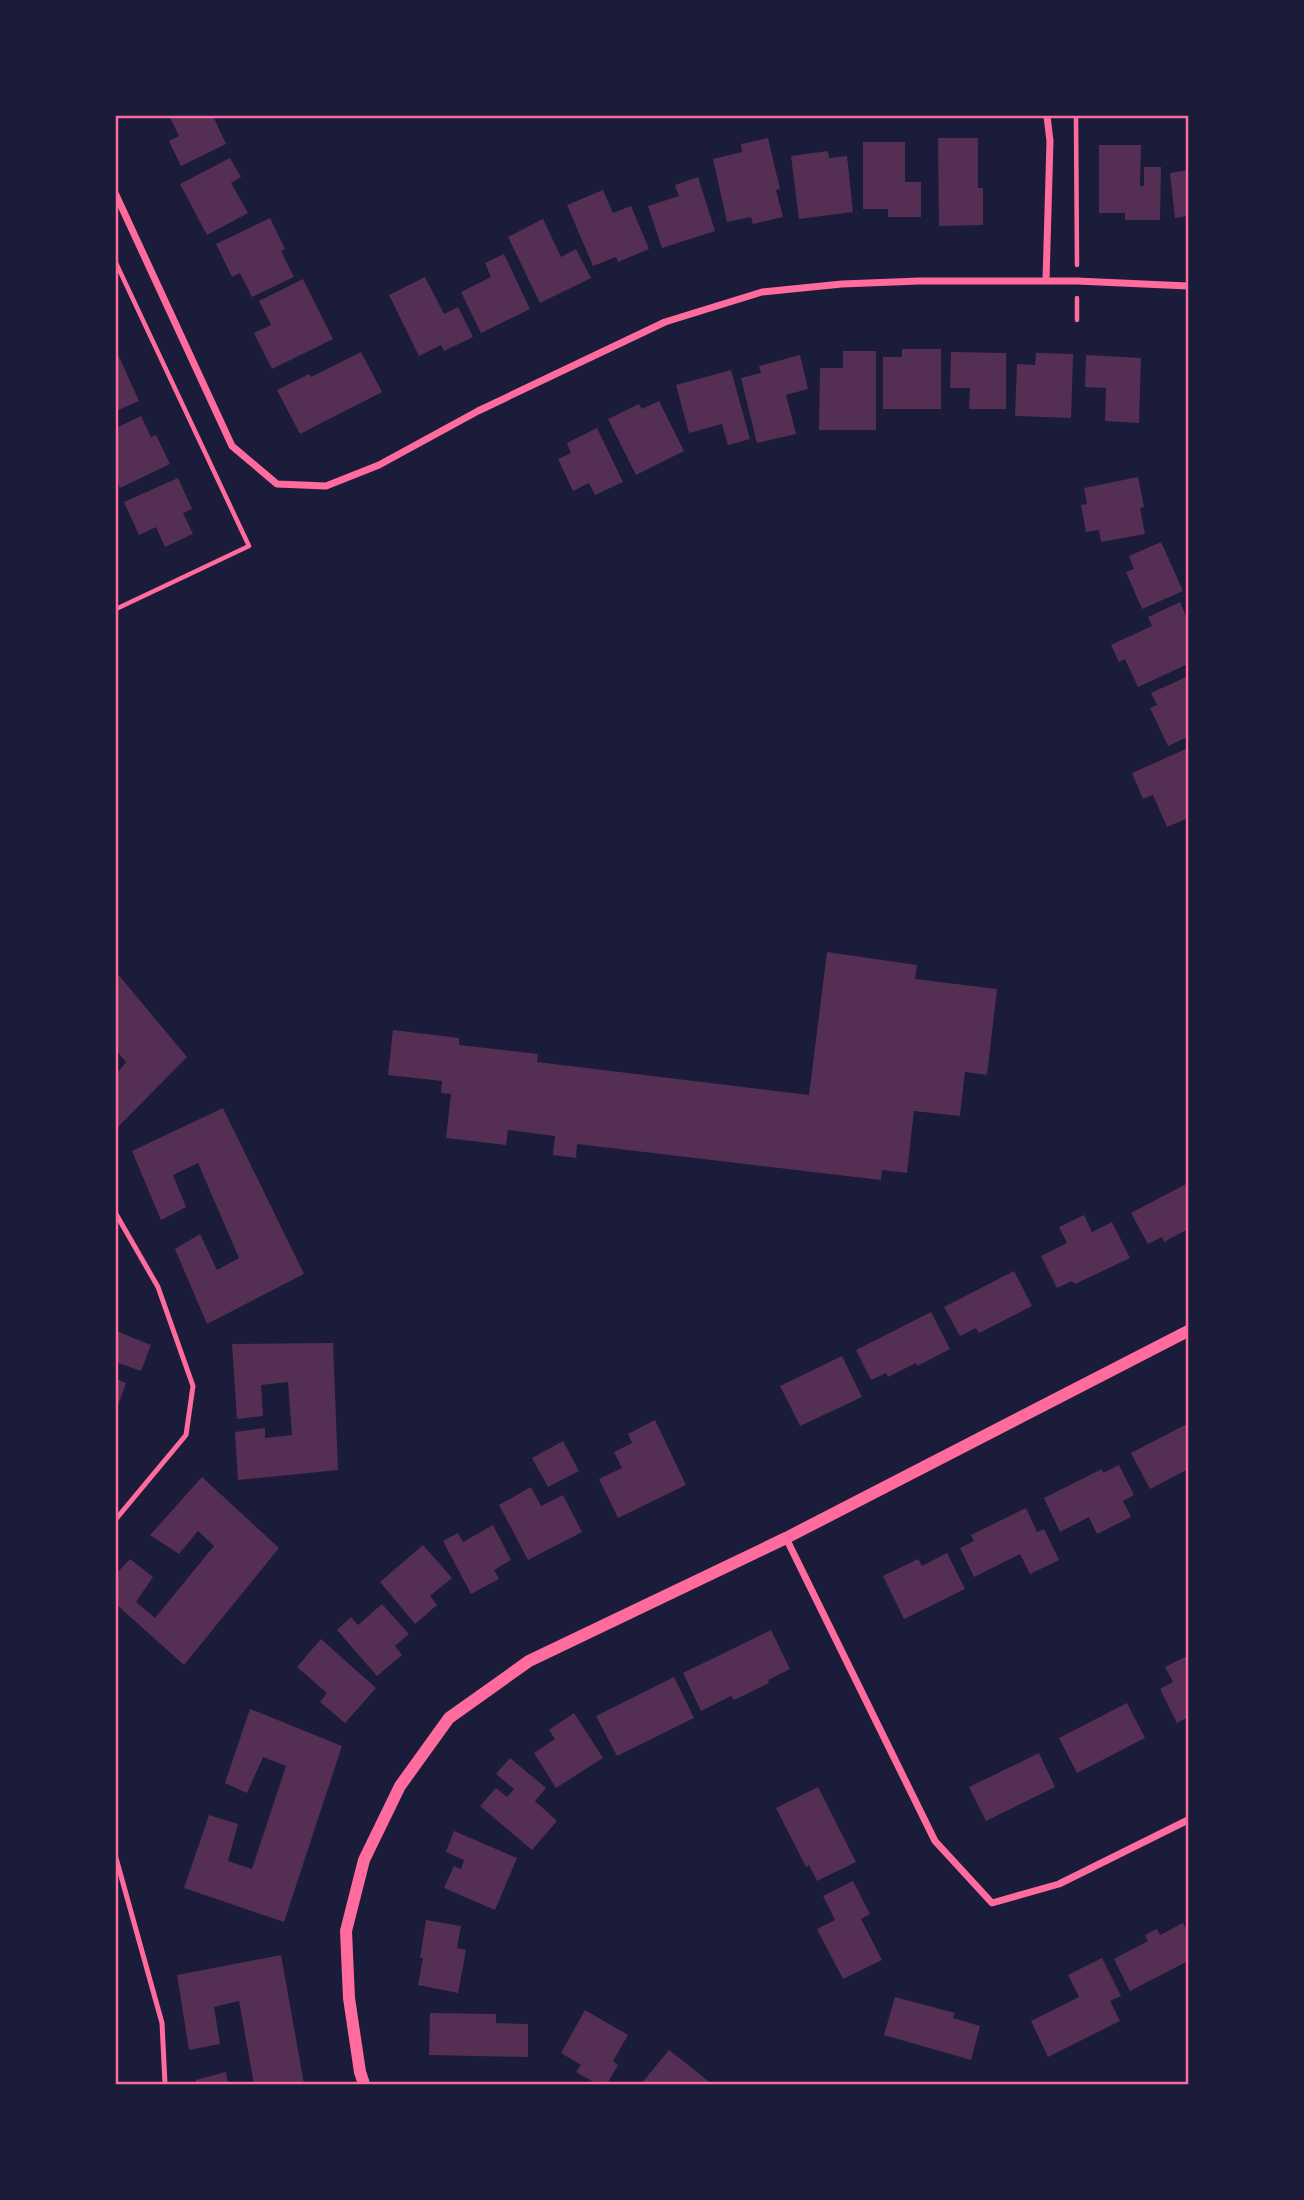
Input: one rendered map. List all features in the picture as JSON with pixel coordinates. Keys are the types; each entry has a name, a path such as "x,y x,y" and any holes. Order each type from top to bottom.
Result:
{"street":[{"path":"1046,281 1050,141 1047,116"},
{"path":"116,195 232,446 277,484 326,486 379,465 478,411 665,322 762,292 842,284 1046,281 1188,286"},
{"path":"364,2084 349,1998 346,1931 364,1860 400,1786 449,1718 529,1661 786,1538 1188,1331"},
{"path":"786,1538 935,1842 992,1903 1059,1884 1188,1820"}],"lane":[{"path":"116,1214 158,1287 193,1386 186,1436 116,1519"},
{"path":"116,1858 162,2023 165,2084"}],"path":[{"path":"1076,116 1077,320"},
{"path":"116,263 249,546 116,610"}],"building":[{"path":"169,116 213,116 226,144 181,166 169,141 179,136"},
{"path":"768,138 780,189 776,190 783,217 753,224 751,217 727,222 713,159 742,152 741,144"},
{"path":"938,138 978,138 978,188 983,188 983,225 939,226"},
{"path":"863,142 905,142 905,182 921,182 921,217 888,217 888,209 863,209"},
{"path":"1099,145 1141,145 1140,186 1144,186 1144,167 1161,167 1160,220 1125,220 1125,213 1099,213"},
{"path":"828,151 829,158 847,156 853,212 799,219 791,156"},
{"path":"230,158 241,177 231,183 248,213 207,235 180,184"},
{"path":"1188,170 1188,216 1175,218 1170,173"},
{"path":"698,177 715,231 662,248 648,206 679,196 675,185"},
{"path":"603,190 613,213 631,206 649,249 618,262 616,257 593,266 567,205"},
{"path":"270,218 285,249 281,251 294,277 252,297 240,273 232,277 216,244"},
{"path":"543,219 561,257 576,249 591,278 540,303 508,237"},
{"path":"504,254 530,309 481,333 461,292 491,277 485,263"},
{"path":"425,277 444,314 458,307 473,337 444,351 441,345 419,356 389,295"},
{"path":"303,279 333,339 272,369 254,333 271,325 259,301"},
{"path":"902,349 941,349 941,409 883,409 883,357 902,357"},
{"path":"116,350 139,401 116,411"},
{"path":"843,351 876,351 876,430 819,430 820,368 843,368"},
{"path":"361,352 382,392 300,434 277,390 309,374 311,377"},
{"path":"951,352 1006,353 1006,409 969,409 970,388 950,388"},
{"path":"1036,353 1073,354 1071,418 1015,416 1017,364 1035,365"},
{"path":"800,355 808,389 786,395 796,434 757,443 741,378 761,373 759,366"},
{"path":"1086,355 1141,358 1139,423 1105,421 1106,388 1085,387"},
{"path":"731,370 750,439 728,445 722,424 689,433 676,385"},
{"path":"659,401 684,451 636,475 608,419 639,404 642,409"},
{"path":"141,416 151,437 156,435 170,464 120,488 116,479 116,428"},
{"path":"597,428 623,482 595,495 589,483 573,491 558,459 571,453 567,443"},
{"path":"1138,477 1144,507 1140,508 1145,534 1101,542 1099,530 1086,532 1081,505 1087,504 1084,488"},
{"path":"178,478 192,509 183,513 193,534 165,547 156,527 139,535 124,502"},
{"path":"1161,542 1183,591 1142,609 1126,572 1134,569 1129,556"},
{"path":"1180,602 1188,621 1188,664 1138,687 1125,659 1119,662 1111,645 1152,626 1148,617"},
{"path":"1186,677 1188,737 1168,746 1150,708 1157,705 1151,693"},
{"path":"1188,748 1188,818 1167,827 1153,795 1143,799 1132,773"},
{"path":"827,952 917,965 915,979 997,989 987,1075 965,1072 960,1116 914,1111 907,1173 882,1170 881,1180 577,1144 576,1158 553,1155 555,1136 508,1130 506,1145 446,1138 451,1094 441,1093 442,1081 388,1075 393,1030 459,1038 459,1045 538,1054 537,1062 809,1095"},
{"path":"116,972 187,1057 116,1129 116,1075 126,1062 116,1050"},
{"path":"223,1108 304,1274 207,1324 175,1249 200,1234 217,1270 239,1258 198,1163 173,1175 186,1207 161,1220 132,1151"},
{"path":"1188,1183 1188,1229 1164,1242 1162,1237 1148,1244 1131,1213"},
{"path":"1084,1215 1092,1232 1112,1222 1130,1258 1075,1284 1072,1281 1057,1288 1041,1256 1067,1243 1059,1227"},
{"path":"1014,1271 1032,1306 979,1333 976,1328 960,1336 944,1307"},
{"path":"931,1312 950,1349 917,1366 916,1363 888,1377 886,1373 871,1380 856,1350"},
{"path":"116,1331 151,1345 141,1371 118,1363 116,1371"},
{"path":"333,1343 338,1470 238,1480 235,1432 265,1428 265,1438 292,1435 288,1382 261,1385 263,1416 237,1419 232,1344"},
{"path":"842,1356 862,1397 800,1426 780,1386"},
{"path":"116,1379 126,1383 116,1411"},
{"path":"655,1420 686,1485 618,1518 599,1479 622,1468 614,1452 632,1443 628,1434"},
{"path":"1187,1424 1188,1469 1150,1489 1131,1453"},
{"path":"563,1441 579,1471 548,1487 532,1458"},
{"path":"1119,1465 1134,1495 1123,1501 1131,1517 1097,1534 1089,1517 1060,1532 1044,1498 1102,1469 1103,1473"},
{"path":"202,1477 279,1548 184,1665 116,1604 116,1574 130,1559 153,1577 136,1602 155,1618 214,1546 198,1531 179,1554 150,1535"},
{"path":"531,1487 541,1506 563,1495 582,1532 528,1560 499,1505"},
{"path":"1026,1508 1037,1532 1044,1529 1059,1560 1030,1574 1020,1554 974,1577 960,1548 974,1541 971,1535"},
{"path":"493,1525 511,1560 494,1570 499,1579 471,1594 443,1541 458,1533 463,1542"},
{"path":"423,1545 452,1578 430,1596 437,1605 415,1624 380,1582"},
{"path":"947,1553 965,1589 904,1619 883,1576 918,1559 922,1566"},
{"path":"382,1604 409,1634 395,1646 402,1655 377,1676 337,1630 351,1617 358,1625"},
{"path":"771,1630 790,1669 734,1700 731,1696 701,1711 683,1673"},
{"path":"321,1639 376,1688 345,1723 320,1702 327,1693 297,1667"},
{"path":"1187,1656 1188,1717 1177,1723 1160,1689 1173,1682 1165,1667"},
{"path":"674,1677 694,1718 617,1756 596,1716"},
{"path":"1127,1703 1145,1738 1077,1773 1059,1738"},
{"path":"250,1709 342,1746 284,1922 184,1888 209,1815 238,1824 228,1861 252,1869 286,1766 263,1757 247,1793 225,1783"},
{"path":"574,1713 603,1758 556,1788 534,1753 555,1739 549,1730"},
{"path":"1039,1753 1055,1787 986,1821 969,1787"},
{"path":"510,1758 546,1788 535,1801 557,1821 532,1850 480,1806 496,1788 507,1797 514,1789 496,1774"},
{"path":"818,1787 856,1862 817,1881 809,1865 806,1867 776,1808"},
{"path":"454,1831 517,1858 495,1910 444,1888 454,1866 461,1869 464,1860 446,1852"},
{"path":"853,1881 870,1914 861,1919 882,1960 843,1979 817,1929 835,1920 823,1896"},
{"path":"426,1920 461,1926 457,1948 466,1950 458,1993 418,1985"},
{"path":"1183,1923 1188,1933 1188,1961 1130,1991 1114,1959 1148,1941 1145,1935 1157,1929 1160,1935"},
{"path":"281,1955 304,2084 254,2084 239,2001 214,2007 220,2044 189,2050 177,1975"},
{"path":"1102,1958 1121,1996 1110,2001 1120,2021 1048,2057 1031,2021 1079,1997 1068,1975"},
{"path":"895,1997 955,2013 953,2018 980,2026 971,2060 884,2035"},
{"path":"585,2010 628,2035 613,2061 618,2065 607,2084 597,2084 576,2072 581,2065 561,2053"},
{"path":"430,2013 496,2014 496,2023 528,2024 528,2057 429,2055"},
{"path":"669,2050 712,2084 641,2084"},
{"path":"226,2072 228,2084 196,2084 196,2080"}]}
